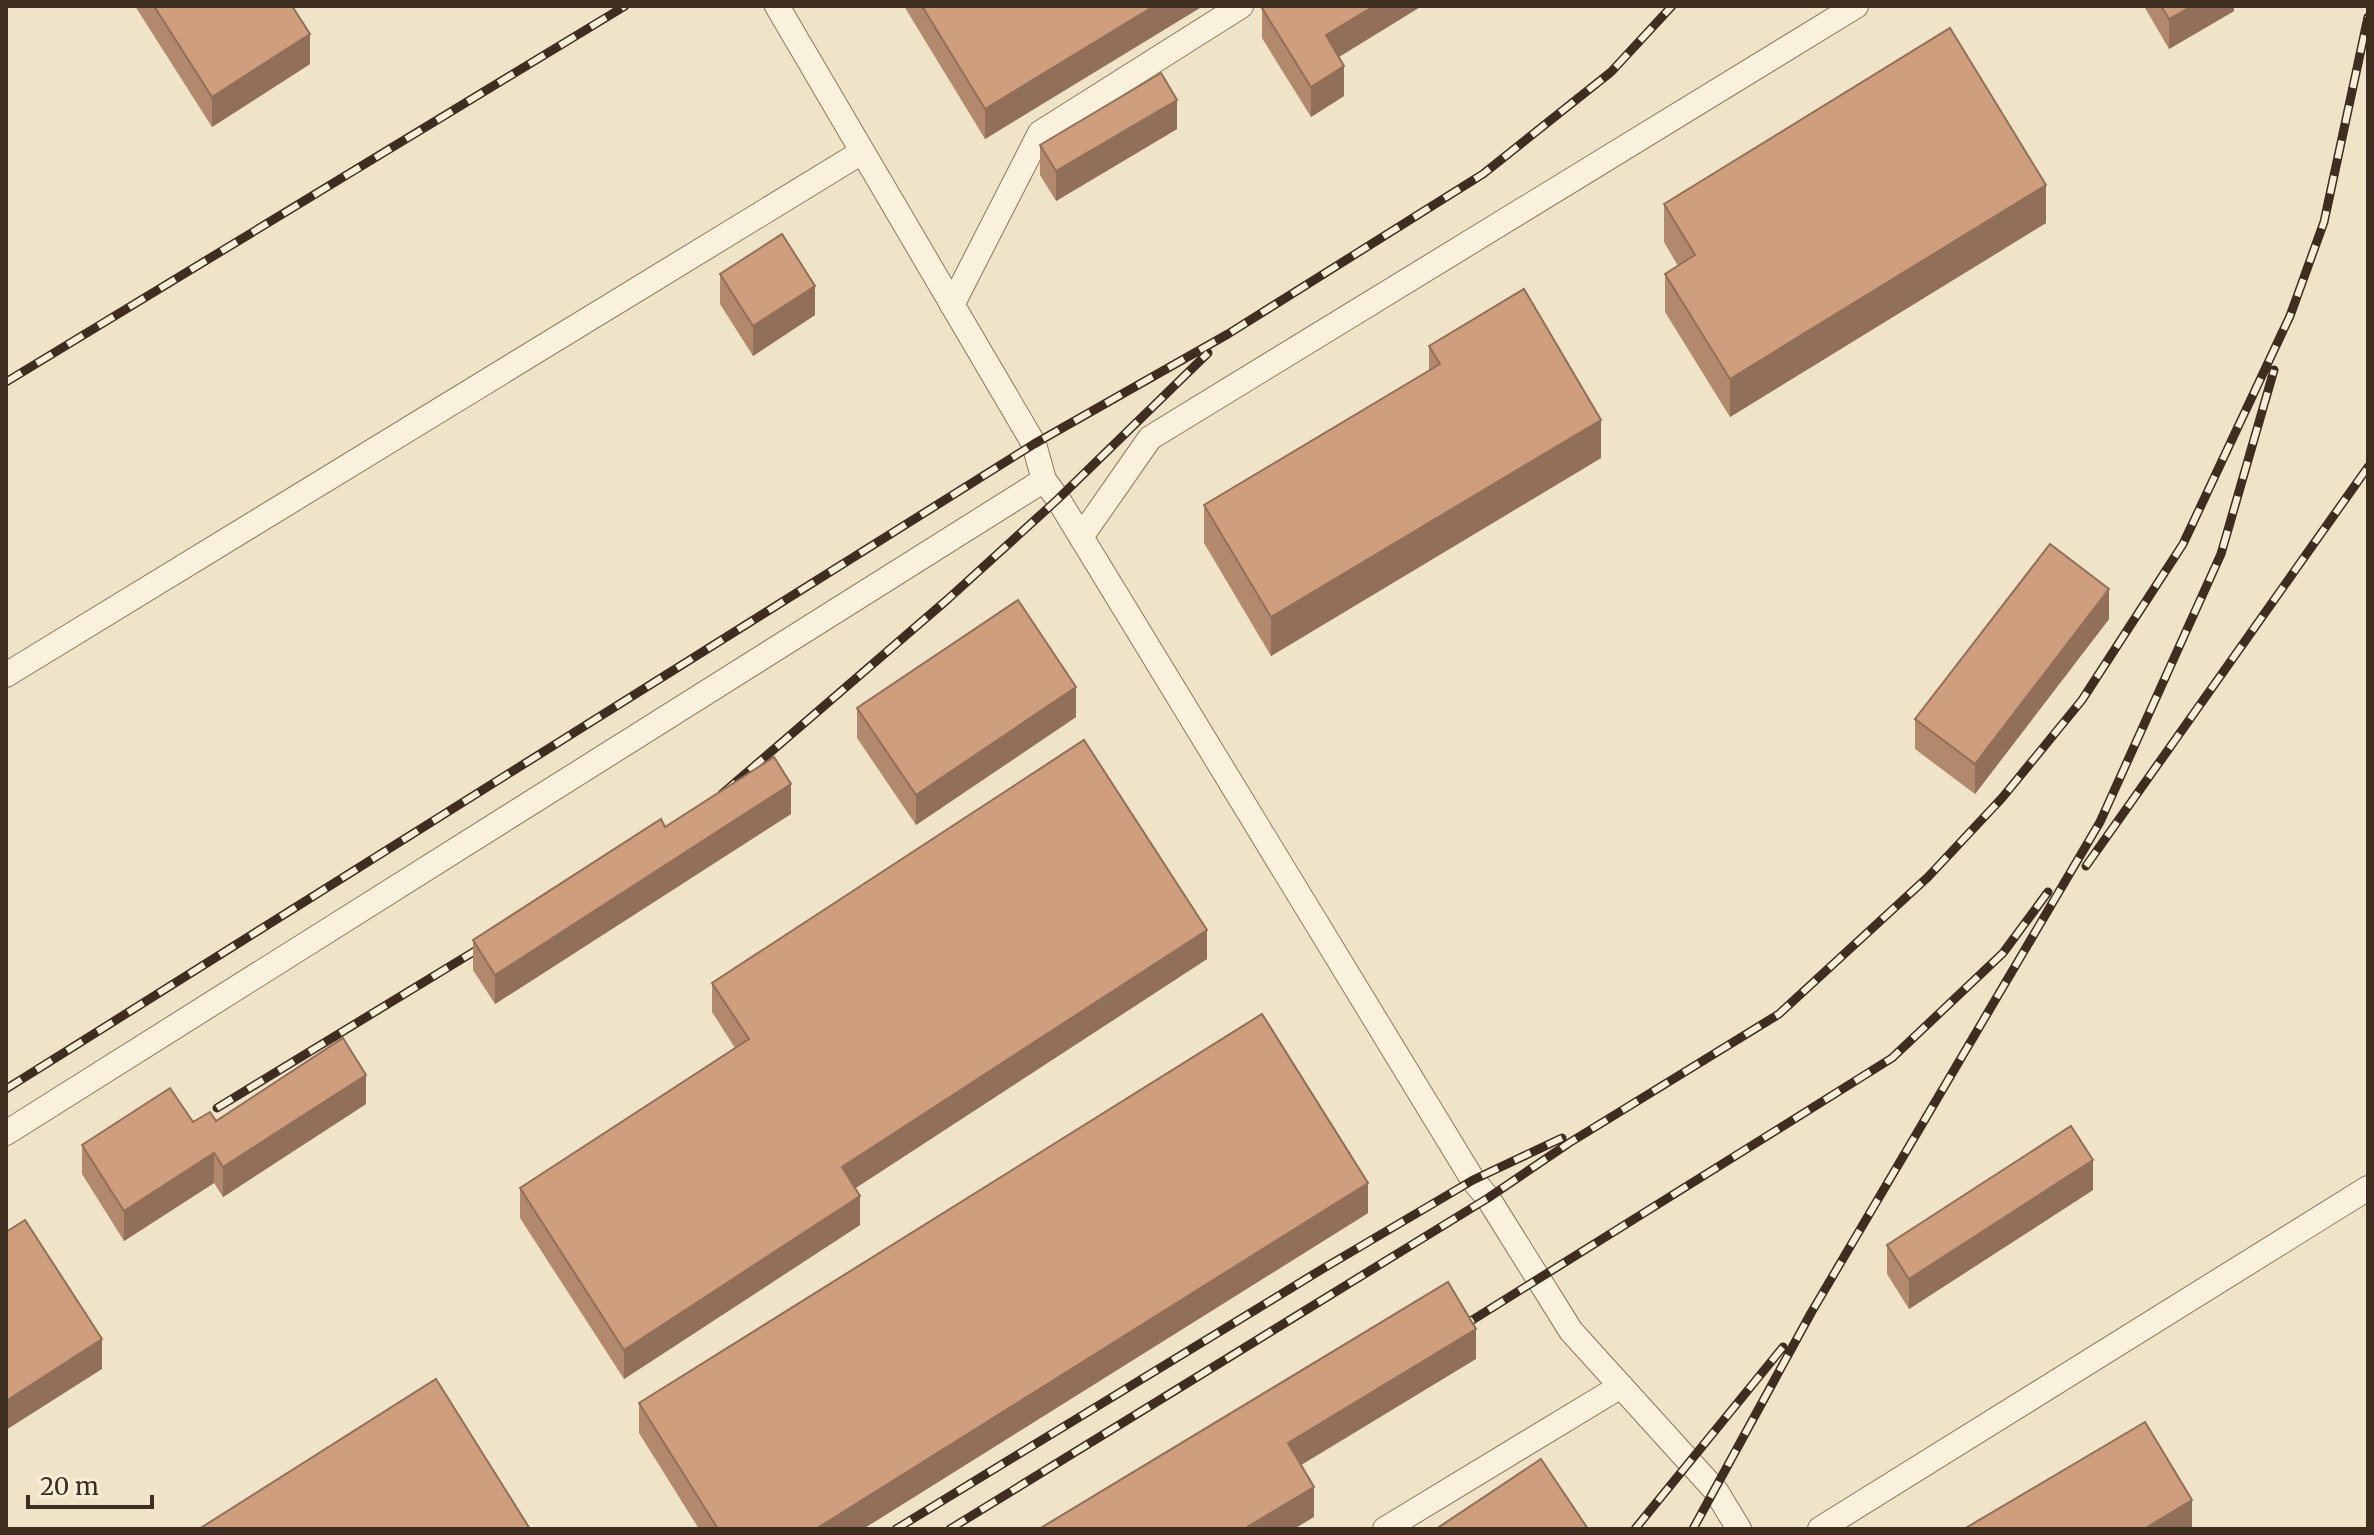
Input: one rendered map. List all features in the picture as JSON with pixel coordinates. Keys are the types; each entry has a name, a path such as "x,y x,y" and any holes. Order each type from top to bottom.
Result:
{"lane":[{"path":"777,6 1034,444 1044,480 1473,1180 1488,1198 1571,1331 1716,1491 1739,1529"},
{"path":"952,305 1040,133 1241,6"},
{"path":"1081,537 1150,438 1856,6"},
{"path":"6,675 862,152"},
{"path":"6,1133 1044,480"},
{"path":"1820,1529 2368,1188"},
{"path":"1385,1529 1621,1386"}],"building":[{"path":"154,6 292,6 310,34 212,97"},
{"path":"922,6 1154,6 985,109"},
{"path":"1374,6 1326,35 1344,66 1311,87 1262,8"},
{"path":"2161,6 2192,6 2169,19"},
{"path":"1950,28 2046,185 1730,379 1665,274 1695,255 1664,204"},
{"path":"1161,73 1177,100 1056,171 1040,145"},
{"path":"782,234 815,286 753,326 720,274"},
{"path":"1524,289 1601,420 1271,617 1204,505 1440,364 1429,346"},
{"path":"2050,544 2109,589 1975,764 1915,719"},
{"path":"1018,600 1076,687 916,795 857,708"},
{"path":"1084,740 1207,930 842,1167 860,1196 624,1350 520,1188 749,1039 712,983"},
{"path":"774,757 791,784 495,975 473,940 661,819 665,827"},
{"path":"1262,1014 1368,1183 816,1529 718,1529 639,1403"},
{"path":"343,1038 366,1075 223,1167 214,1153 124,1211 82,1145 170,1088 193,1122 210,1112 216,1121"},
{"path":"2071,1126 2093,1160 1909,1279 1887,1245"},
{"path":"25,1220 102,1339 6,1401 6,1232"},
{"path":"1448,1282 1476,1329 1288,1443 1314,1487 1244,1529 1039,1529"},
{"path":"436,1379 530,1529 199,1529"},
{"path":"2145,1422 2192,1500 2144,1529 1964,1529"},
{"path":"1541,1459 1588,1529 1436,1529"}],"railway":[{"path":"6,382 625,6"},
{"path":"6,1089 1034,444 1228,334 1483,174 1611,72 1672,6"},
{"path":"950,1529 1488,1198 1569,1143 1779,1014 1928,877 2002,798 2082,700 2183,544 2290,316 2324,222 2368,17"},
{"path":"722,794 948,599 1058,499 1208,353"},
{"path":"1693,1529 1811,1313 2100,822 2221,554 2274,370"},
{"path":"2086,866 2368,467"},
{"path":"1458,1329 1892,1058 2003,953 2048,892"},
{"path":"217,1108 493,940"},
{"path":"896,1529 1473,1180 1562,1138"},
{"path":"1635,1529 1783,1347"}]}
